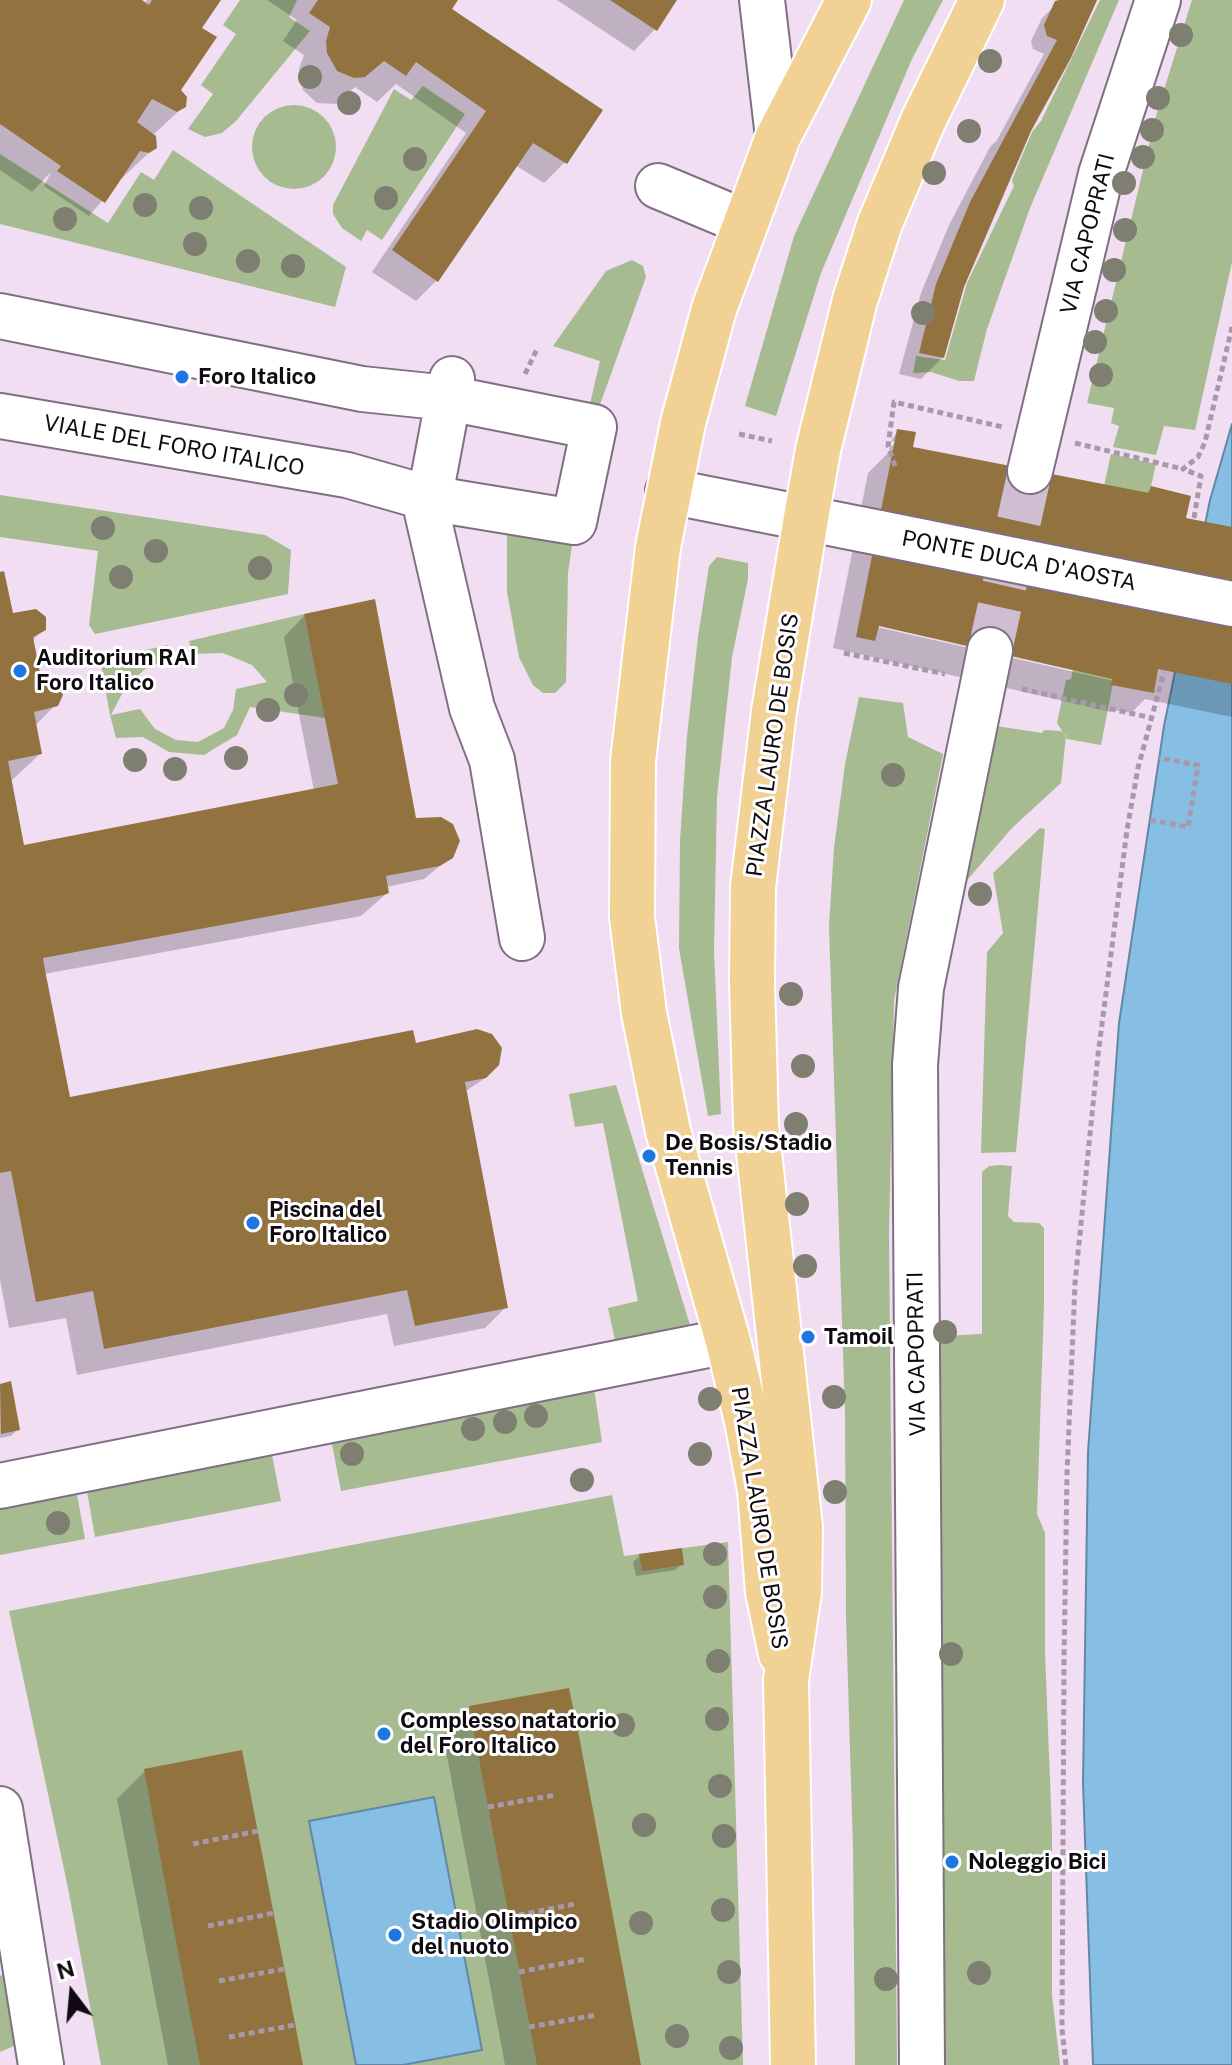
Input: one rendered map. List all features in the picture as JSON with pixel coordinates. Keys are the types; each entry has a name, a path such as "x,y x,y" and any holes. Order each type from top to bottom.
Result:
{"main road":[{"name":"PIAZZA LAURO DE BOSIS","path":"786,1680 768,1592 760,1490 728,1341 668,1131 644,1013 632,917 633,761 650,606 668,491 714,309 778,137 849,0"},
{"name":"PIAZZA LAURO DE BOSIS","path":"786,1680 799,1592 800,1527 756,1125 753,887 766,767 806,518 835,376 855,300 880,223 923,121 982,0"},
{"path":"786,1680 793,2065"}],"street":[{"name":"PIAZZA LAURO DE BOSIS","path":"762,0 778,137"},
{"name":"VIA CAPOPRATI","path":"1030,471 1101,174 1158,0"},
{"path":"658,186 744,222"},
{"path":"0,316 362,389 450,388 608,419 574,522 427,505"},
{"path":"450,388 427,505 472,708 492,760 522,938"},
{"name":"VIALE DEL FORO ITALICO","path":"0,416 347,475 427,505"},
{"path":"668,491 806,518"},
{"name":"PONTE DUCA D'AOSTA","path":"806,518 1232,604"},
{"name":"VIA CAPOPRATI","path":"922,2065 915,1065 924,974 990,650"},
{"path":"0,1486 728,1341"},
{"path":"0,1809 41,2065"}],"path":[{"path":"1183,469 1198,457 1205,442 1232,327"},
{"path":"895,466 888,446 894,402 961,417"},
{"path":"739,434 772,441"},
{"path":"1078,443 1201,476 1194,518"},
{"path":"844,653 945,674"},
{"path":"1066,2065 1062,2029 1065,1614 1075,1283 1098,1055 1127,830 1138,768 1164,672"},
{"path":"1028,690 1152,718"},
{"path":"1150,820 1188,827 1198,765 1159,758"},
{"path":"488,1807 555,1795"},
{"path":"193,1844 258,1831"},
{"path":"509,1917 575,1904"},
{"path":"208,1926 274,1913"},
{"path":"519,1972 586,1959"},
{"path":"219,1981 284,1969"},
{"path":"529,2027 597,2015"},
{"path":"229,2037 295,2025"}],"green space":[{"path":"240,0 297,0 289,17 310,31 236,121 222,133 205,137 188,129 213,94 201,85 236,34 223,25"},
{"path":"904,0 943,0 912,59 821,273 776,416 745,406 794,236"},
{"path":"1100,0 1119,0 1030,208 987,329 974,381 959,381 931,372 913,373 916,356 945,360 967,283 1014,186 1012,180 1032,132 1041,121"},
{"path":"1192,0 1232,0 1232,262 1195,430 1164,426 1156,455 1113,447 1119,426 1111,423 1114,408 1087,403 1157,112"},
{"path":"423,86 465,114 382,240 367,230 361,241 342,228 333,214 333,205 394,89 411,100"},
{"path":"294,105 310,108 329,124 336,147 333,163 317,182 294,189 278,186 259,170 252,147 255,131 271,112"},
{"path":"173,150 346,267 335,307 0,224 0,154 108,223 141,172 154,180"},
{"path":"632,260 643,266 646,277 598,410 589,408 600,361 553,346 606,271"},
{"path":"1111,454 1156,464 1149,495 1104,486"},
{"path":"0,495 265,535 291,550 288,594 95,634 89,625 98,551 0,537"},
{"path":"507,527 573,539 568,573 566,682 555,693 543,693 533,685 519,657 507,592"},
{"path":"717,557 748,563 748,579 732,657 717,797 714,951 721,1114 708,1116 679,948 680,840 698,637 709,566"},
{"path":"304,614 325,718 250,707 237,735 204,755 169,752 143,737 116,738 110,715 100,660 168,645 171,658 145,669 125,688 111,715 140,709 155,729 176,740 198,742 224,728 233,710 236,689 267,682 252,665 223,653 192,654 189,641"},
{"path":"1073,669 1114,678 1101,745 1067,739 1057,723 1066,680 1071,679"},
{"path":"859,697 903,703 908,737 943,754 894,1001 889,1233 897,2065 855,2065 845,1413 829,926 834,848 845,764"},
{"path":"990,725 1042,733 1044,730 1061,731 1066,736 1061,783 1012,828 969,878 952,905"},
{"path":"1040,828 1045,829 1016,1152 981,1153 987,952 1003,933 993,873"},
{"path":"616,1085 690,1325 615,1340 608,1308 638,1301 603,1123 575,1127 569,1094"},
{"path":"989,1166 1012,1166 1008,1216 1014,1222 1039,1223 1044,1228 1037,1514 1045,1533 1045,1652 1052,1832 1052,1995 1060,2065 928,2065 925,1337 982,1334 982,1172"},
{"path":"594,1388 602,1442 341,1491 331,1439"},
{"path":"271,1450 281,1501 95,1537 86,1486"},
{"path":"76,1489 85,1539 0,1555 0,1503"},
{"name":"Complesso natatorio del Foro Italico","path":"612,1495 624,1556 728,1542 743,2065 101,2065 68,1888 9,1611"},
{"path":"10,1970 25,2041 0,2052 0,1976"}],"water":[{"path":"1232,424 1232,2065 1093,2065 1083,1783 1088,1452 1119,1023 1164,726 1210,500"},
{"name":"Stadio Olimpico del nuoto","path":"434,1797 482,2050 403,2065 356,2065 309,1821"}],"building":[{"path":"0,0 142,0 149,5 152,0 221,0 202,28 217,37 181,90 187,97 186,107 177,112 152,99 137,122 156,136 157,148 149,153 140,151 105,203 57,171 61,166 0,124"},
{"path":"318,0 458,0 452,9 603,110 567,164 533,143 438,282 392,250 486,111 416,62 406,76 384,61 365,77 354,78 337,71 327,53 330,27 309,13"},
{"path":"610,0 677,0 657,31"},
{"path":"1097,0 1071,58 1031,131 964,287 944,358 919,353 936,284 970,202 1057,40 1047,36 1044,25 1055,1"},
{"path":"897,429 916,432 913,447 1149,493 1151,486 1191,496 1186,518 1232,527 1232,684 1158,669 1154,693 1111,685 1112,679 879,626 875,641 856,637"},
{"path":"4,571 13,613 36,609 46,617 46,630 33,637 42,683 51,681 58,684 63,695 58,706 34,712 42,754 8,761 24,845 338,784 304,614 375,599 416,818 441,817 453,824 460,841 453,858 440,866 386,876 389,893 384,895 43,958 45,970 70,1097 413,1030 416,1043 477,1029 492,1034 502,1048 499,1065 486,1078 465,1082 508,1308 415,1326 407,1290 104,1349 93,1291 36,1302 11,1171 0,1173 0,572"},
{"path":"11,1381 20,1430 1,1434 0,1384"},
{"path":"682,1548 684,1565 642,1571 639,1554"},
{"path":"569,1688 641,2065 537,2065 469,1706"},
{"path":"242,1750 303,2065 200,2065 144,1769"}],"tunnel":[{"path":"990,650 1030,471"}],"place":[{"name":"Foro Italico","path":"182,377"},
{"name":"Auditorium RAI Foro Italico","path":"20,671"},
{"name":"De Bosis/Stadio Tennis","path":"649,1156"},
{"name":"Piscina del Foro Italico","path":"253,1223"},
{"name":"Tamoil","path":"808,1337"},
{"name":"Complesso natatorio del Foro Italico","path":"384,1734"},
{"name":"Noleggio Bici","path":"952,1862"},
{"name":"Stadio Olimpico del nuoto","path":"395,1935"}]}
